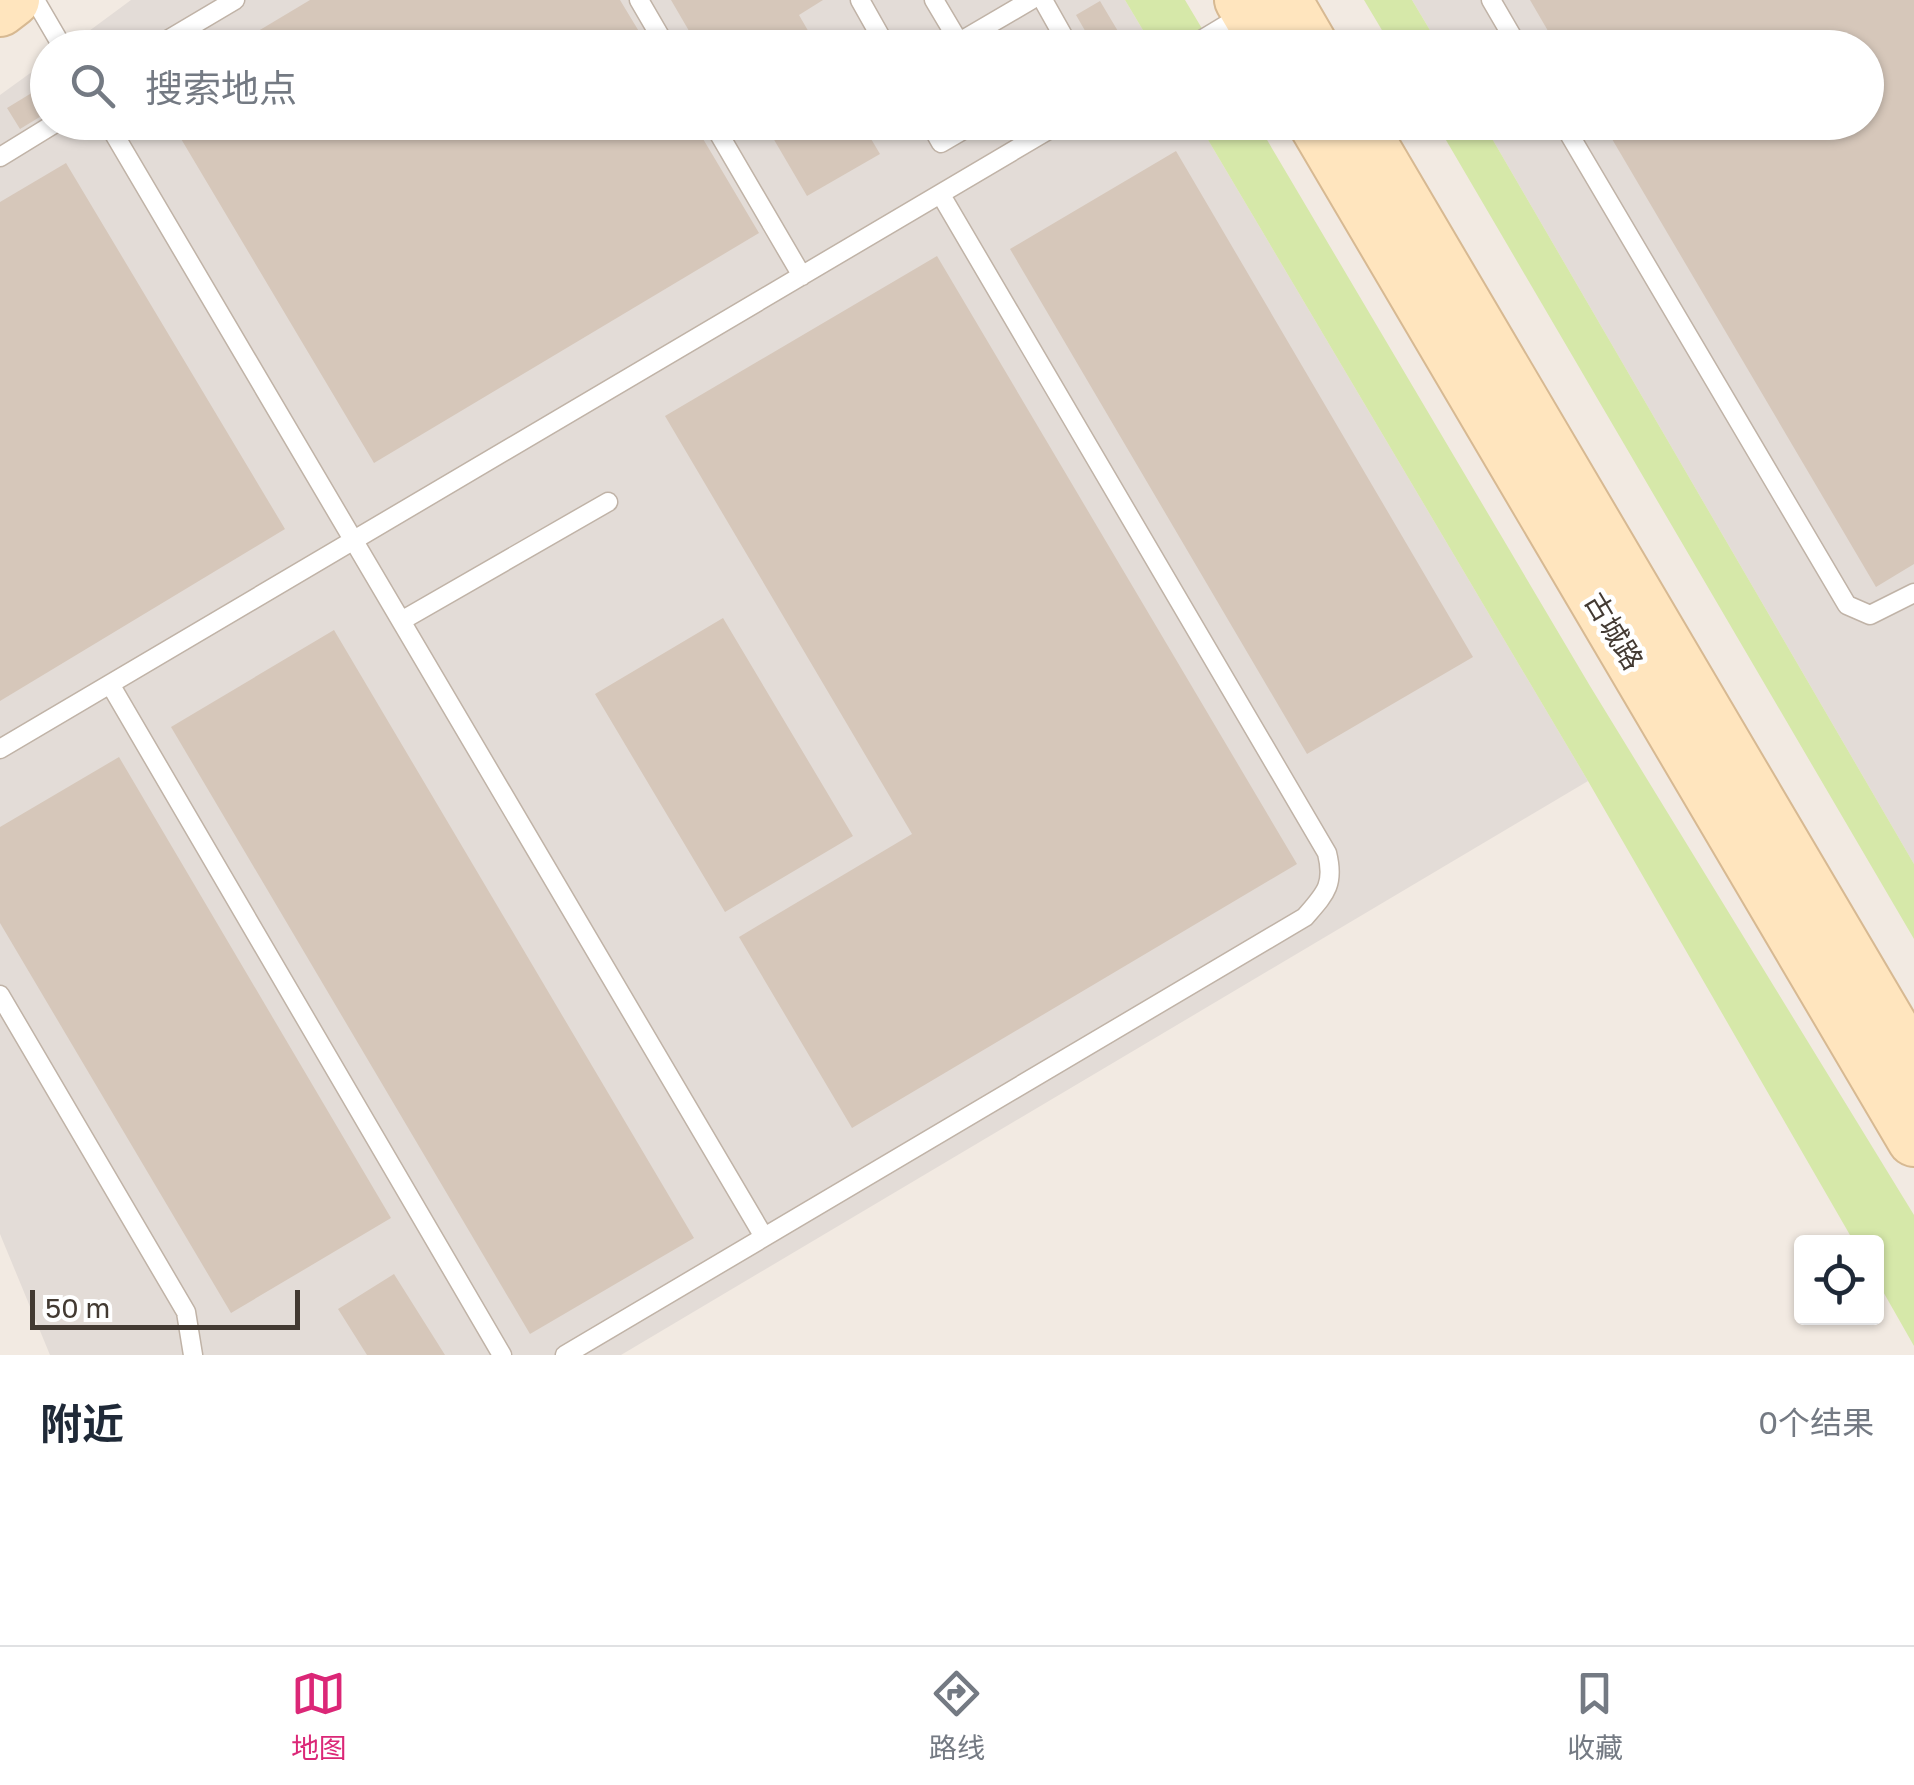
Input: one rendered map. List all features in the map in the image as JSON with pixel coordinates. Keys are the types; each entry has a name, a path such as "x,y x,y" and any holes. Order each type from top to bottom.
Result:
{"main road":[{"path":"0,10 13,0"},
{"path":"1262,12 1288,30"},
{"name":"古城路","path":"1325,140 1914,1140"},
{"name":"古城路","path":"1369,140 1914,1065"}],"lane":[{"path":"35,0 52,30"},
{"path":"184,30 235,0"},
{"path":"639,0 656,30"},
{"path":"860,0 877,30"},
{"path":"934,0 947,30"},
{"path":"980,30 1031,0"},
{"path":"1043,0 1060,30"},
{"path":"1491,0 1508,30"},
{"path":"1225,30 1262,12"},
{"path":"0,158 30,139"},
{"path":"118,140 764,1237"},
{"path":"723,140 802,276"},
{"path":"0,749 1032,140"},
{"path":"1573,140 1847,606 1870,615 1914,593"},
{"path":"564,1355 1306,917 1326,893 1332,873 1327,853 941,195"},
{"path":"401,621 608,502"},
{"path":"110,684 502,1355"},
{"path":"0,995 186,1312 193,1355"}],"shaded area":[{"path":"131,0 1125,0 1143,30 90,30"},
{"path":"1412,0 1914,0 1914,864 1493,140 1884,140 1884,30 1430,30"},
{"path":"30,73 30,140 1208,140 1588,781 621,1355 50,1355 0,1234 0,95"}],"green space":[{"path":"1125,0 1185,0 1203,30 1143,30"},
{"path":"1364,0 1412,0 1430,30 1382,30"},
{"path":"1208,140 1267,140 1590,686 1914,1215 1914,1346 1884,1293 1884,1235 1850,1235 1588,781"},
{"path":"1446,140 1493,140 1914,864 1914,939"}],"building":[{"path":"310,0 620,0 638,30 260,30"},
{"path":"671,0 823,0 799,15 808,30 688,30"},
{"path":"1530,0 1914,0 1914,564 1876,587 1613,140 1884,140 1884,30 1548,30"},
{"path":"1100,1 1117,30 1085,30 1076,15"},
{"path":"30,94 30,123 20,129 7,108"},
{"path":"182,140 704,140 759,233 374,463"},
{"path":"774,140 872,140 880,154 807,196"},
{"path":"1176,151 1473,657 1307,754 1010,249"},
{"path":"66,163 285,529 0,701 0,202"},
{"path":"937,256 1297,864 852,1128 739,937 912,834 665,416"},
{"path":"723,618 853,836 725,912 595,694"},
{"path":"334,630 694,1238 530,1334 171,727"},
{"path":"119,757 391,1218 231,1313 0,923 0,827"},
{"path":"394,1274 445,1355 367,1355 338,1309"}]}
